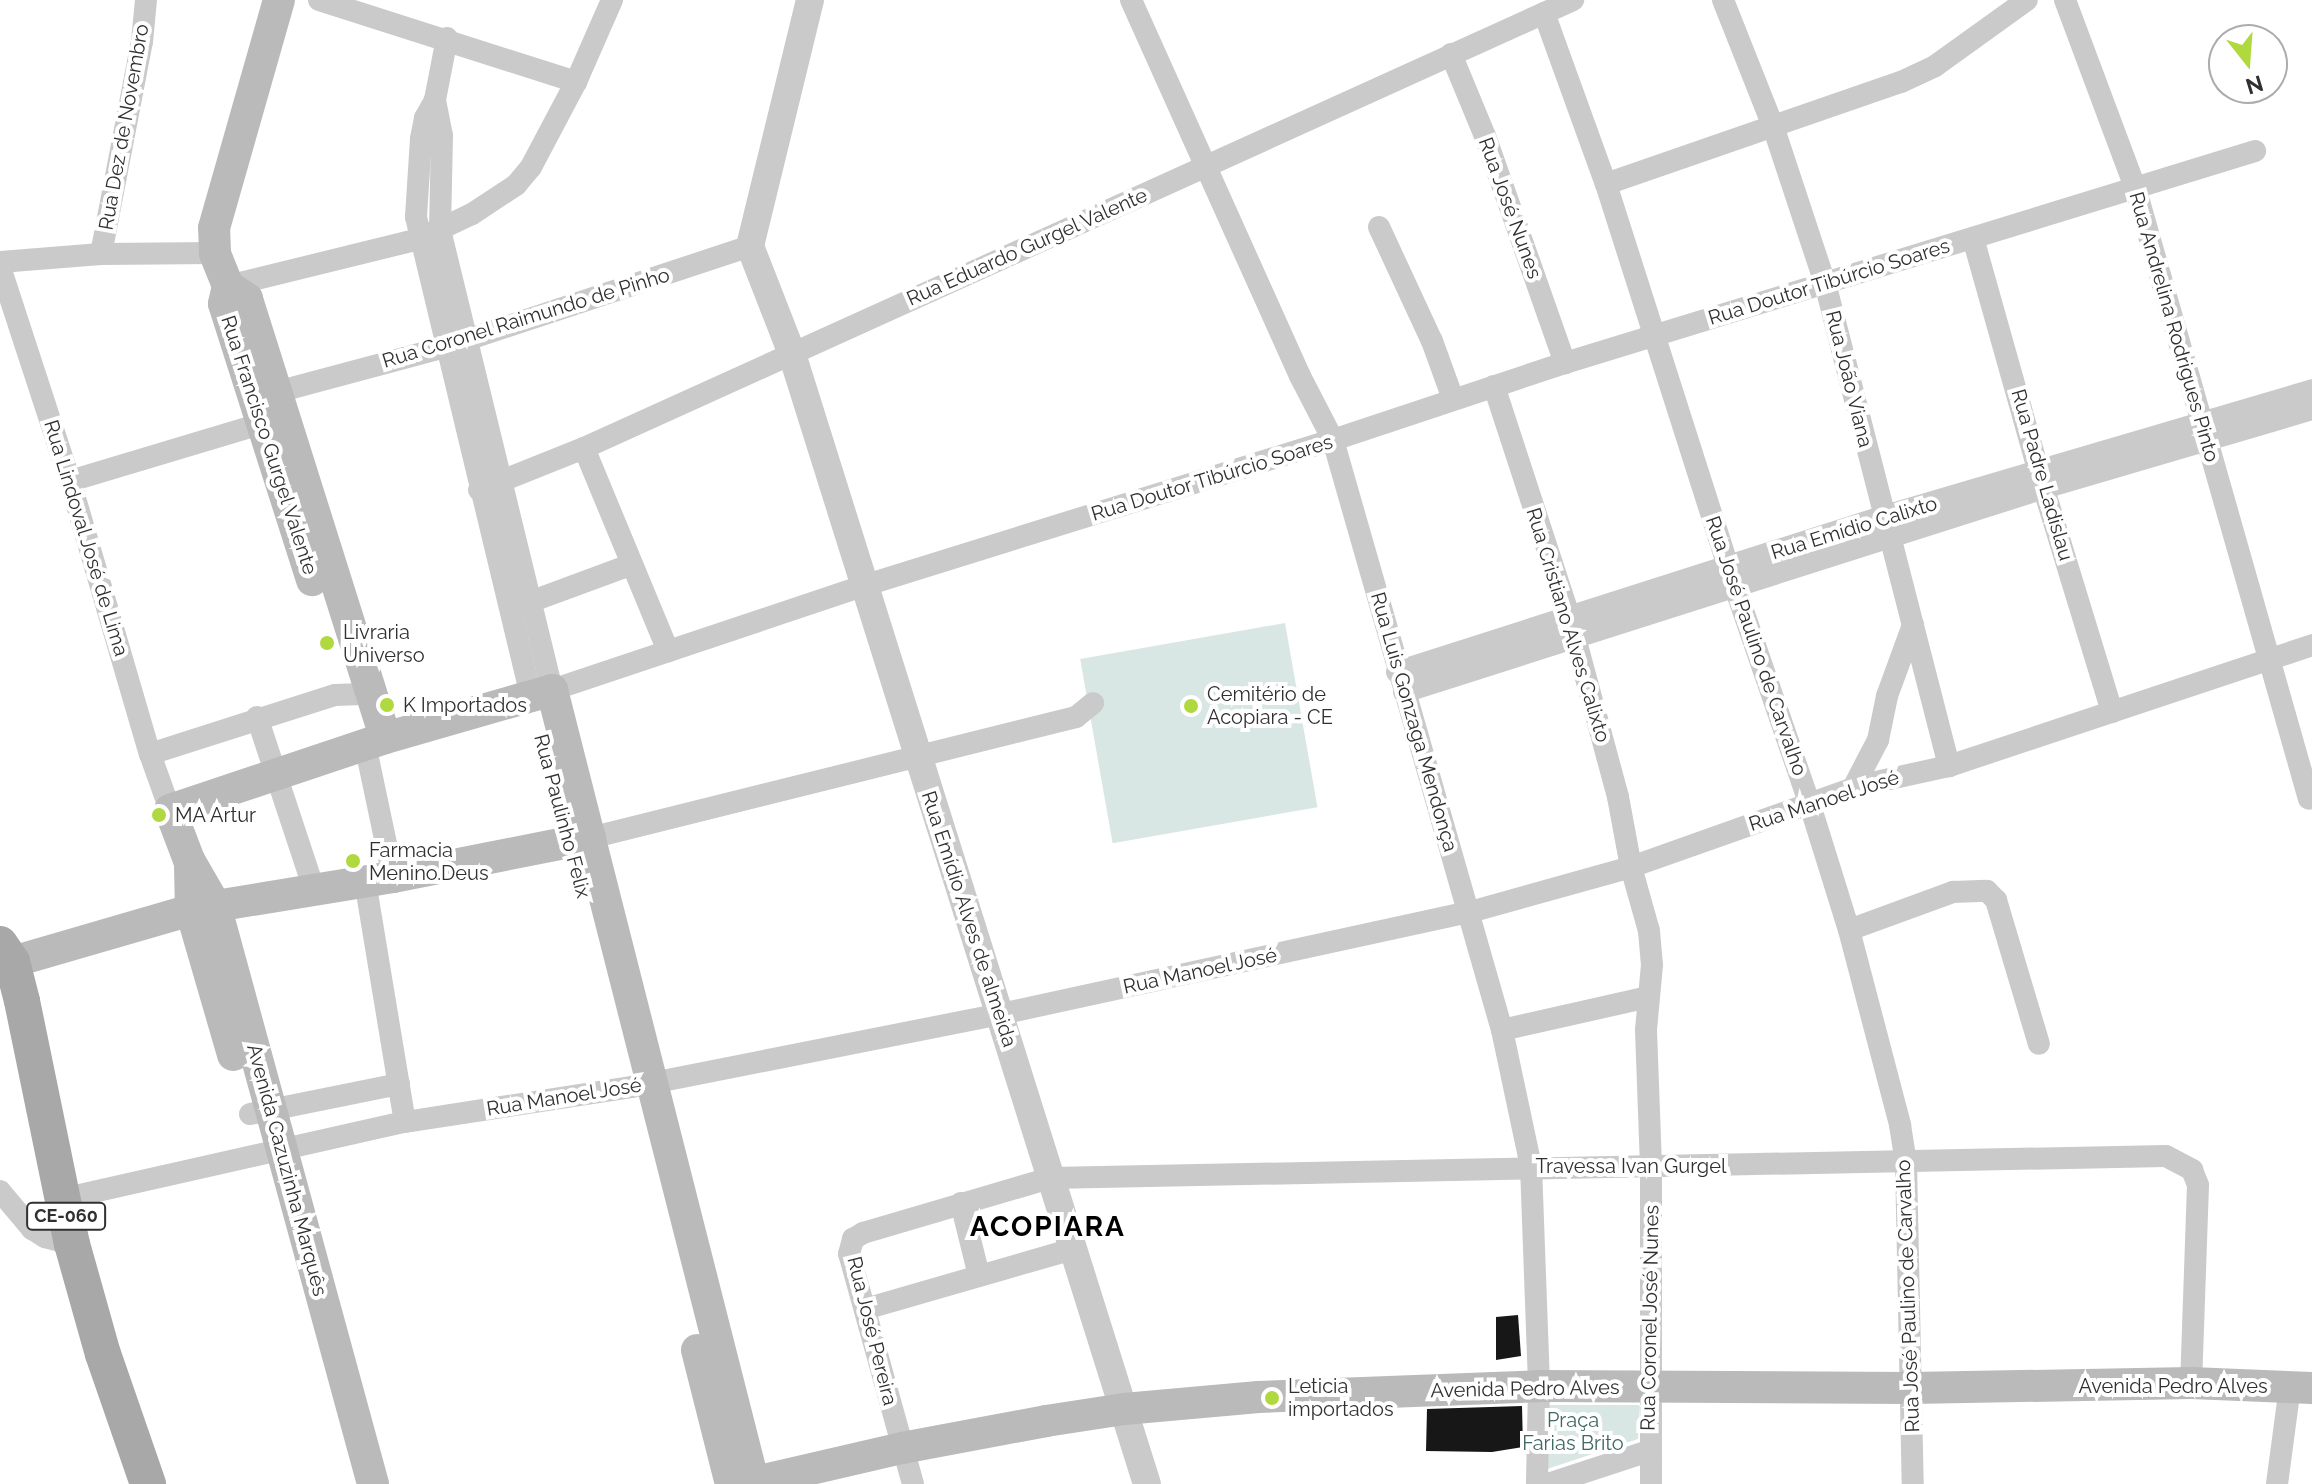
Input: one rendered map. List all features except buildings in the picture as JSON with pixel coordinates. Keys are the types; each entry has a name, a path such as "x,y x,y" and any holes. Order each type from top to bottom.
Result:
{"main road":[{"path":"215,253 214,228 222,193 279,0"},
{"name":"Rua Francisco Gurgel Valente","path":"215,253 228,286 247,299 270,407 375,741"},
{"name":"Rua Doutor Tibúrcio Soares","path":"170,810 375,741 541,693"},
{"name":"Rua Paulinho Felix","path":"541,693 746,1484"},
{"name":"Avenida Cazuzinha Marquês","path":"170,810 189,860 260,1112 373,1484"},
{"path":"6,953 203,908 580,841"},
{"name":"CE-060","path":"6,953 72,1244 103,1354 148,1484"},
{"name":"Avenida Cazuzinha Marquês","path":"272,1151 353,1484"},
{"name":"Avenida Pedro Alves","path":"746,1484 902,1448 1124,1409 1258,1397 1539,1386 1911,1388 2191,1383 2301,1387"}],"street":[{"name":"Rua Dez de Novembro","path":"101,254 142,42 146,0"},
{"path":"319,0 447,38 576,82"},
{"path":"228,286 430,234 516,185 531,167 576,82 612,0"},
{"path":"750,246 810,0"},
{"name":"Rua Luis Gonzaga Mendonça","path":"1131,0 1300,376 1333,440 1400,682 1470,912 1502,1030 1531,1166 1539,1386 1537,1484"},
{"name":"Rua Eduardo Gurgel Valente","path":"479,490 584,448 1573,0"},
{"name":"Rua João Viana","path":"1723,0 1774,129 1825,283 1949,766"},
{"path":"1606,184 1774,129 1901,82 1935,66 2027,0"},
{"name":"Rua Andrelina Rodrigues Pinto","path":"2065,0 2135,187 2309,799"},
{"name":"Rua José Paulino de Carvalho","path":"1544,13 1606,184 1849,930 1906,1163 1913,1484"},
{"name":"Rua Paulinho Felix","path":"447,38 435,100 442,135 430,234 457,343 501,482 533,603 541,693"},
{"name":"Rua José Nunes","path":"1451,54 1485,136 1565,363"},
{"name":"Rua Doutor Tibúrcio Soares","path":"541,693 863,586 1333,440 1565,363 2255,151"},
{"path":"1379,227 1432,341 1453,399"},
{"name":"Rua Padre Ladislau","path":"1973,238 2112,712"},
{"name":"Rua Coronel Raimundo de Pinho","path":"70,481 270,407 750,246"},
{"name":"Rua Emídio Alves de almeida","path":"750,246 792,354 1147,1484"},
{"path":"0,264 101,254 215,253"},
{"name":"Rua Lindoval José de Lima","path":"0,264 70,481 150,754 170,810"},
{"name":"Rua Paulinho Felix","path":"457,343 479,490 510,608 541,693"},
{"name":"Rua Cristiano Alves Calixto","path":"1494,386 1572,628 1618,797 1631,867"},
{"name":"Rua Emídio Calixto","path":"1400,682 1887,526 2203,432 2312,390"},
{"name":"Rua Emídio Calixto","path":"2203,432 2312,409"},
{"path":"584,448 668,651"},
{"path":"510,608 533,603 630,565"},
{"path":"1853,788 1878,740 1890,684 1913,625"},
{"name":"Rua Manoel José","path":"62,1199 405,1122 642,1085 1001,1014 1470,912 1631,867 1853,788 1949,766 2312,645"},
{"path":"150,754 257,717 360,694"},
{"path":"580,841 1076,717 1093,703"},
{"path":"257,717 314,889"},
{"path":"375,741 379,879 405,1122"},
{"name":"Rua Coronel José Nunes","path":"1631,867 1649,931 1652,965 1648,997 1651,1484"},
{"path":"1849,930 1953,892 1987,891 1996,900 2039,1044"},
{"path":"1502,1030 1648,997"},
{"path":"260,1112 399,1084"},
{"name":"Travessa Ivan Gurgel","path":"1050,1178 1531,1166 1651,1168 2166,1156 2192,1170 2198,1185 2191,1383"},
{"name":"Rua José Pereira","path":"913,1484 849,1254 853,1239 863,1233 1050,1178"},
{"path":"0,1191 32,1229 45,1237 72,1244"},
{"path":"961,1203 979,1276"},
{"path":"865,1309 1073,1249"},
{"path":"2277,1484 2301,1387"},
{"path":"1548,1484 1649,1451"}],"green space":[{"path":"1285,623 1317,807 1113,843 1080,659"},
{"name":"Praça Farias Brito","path":"1546,1405 1640,1405 1638,1439 1547,1469"}],"place":[{"name":"Livraria Universo","path":"327,643"},
{"name":"K Importados","path":"387,705"},
{"name":"Cemitério de Acopiara - CE","path":"1191,706"},
{"name":"MA Artur","path":"159,815"},
{"name":"Farmacia Menino.Deus","path":"353,861"},
{"name":"Leticia importados","path":"1272,1398"}],"district":[{"name":"ACOPIARA","path":"1048,1227"}]}
